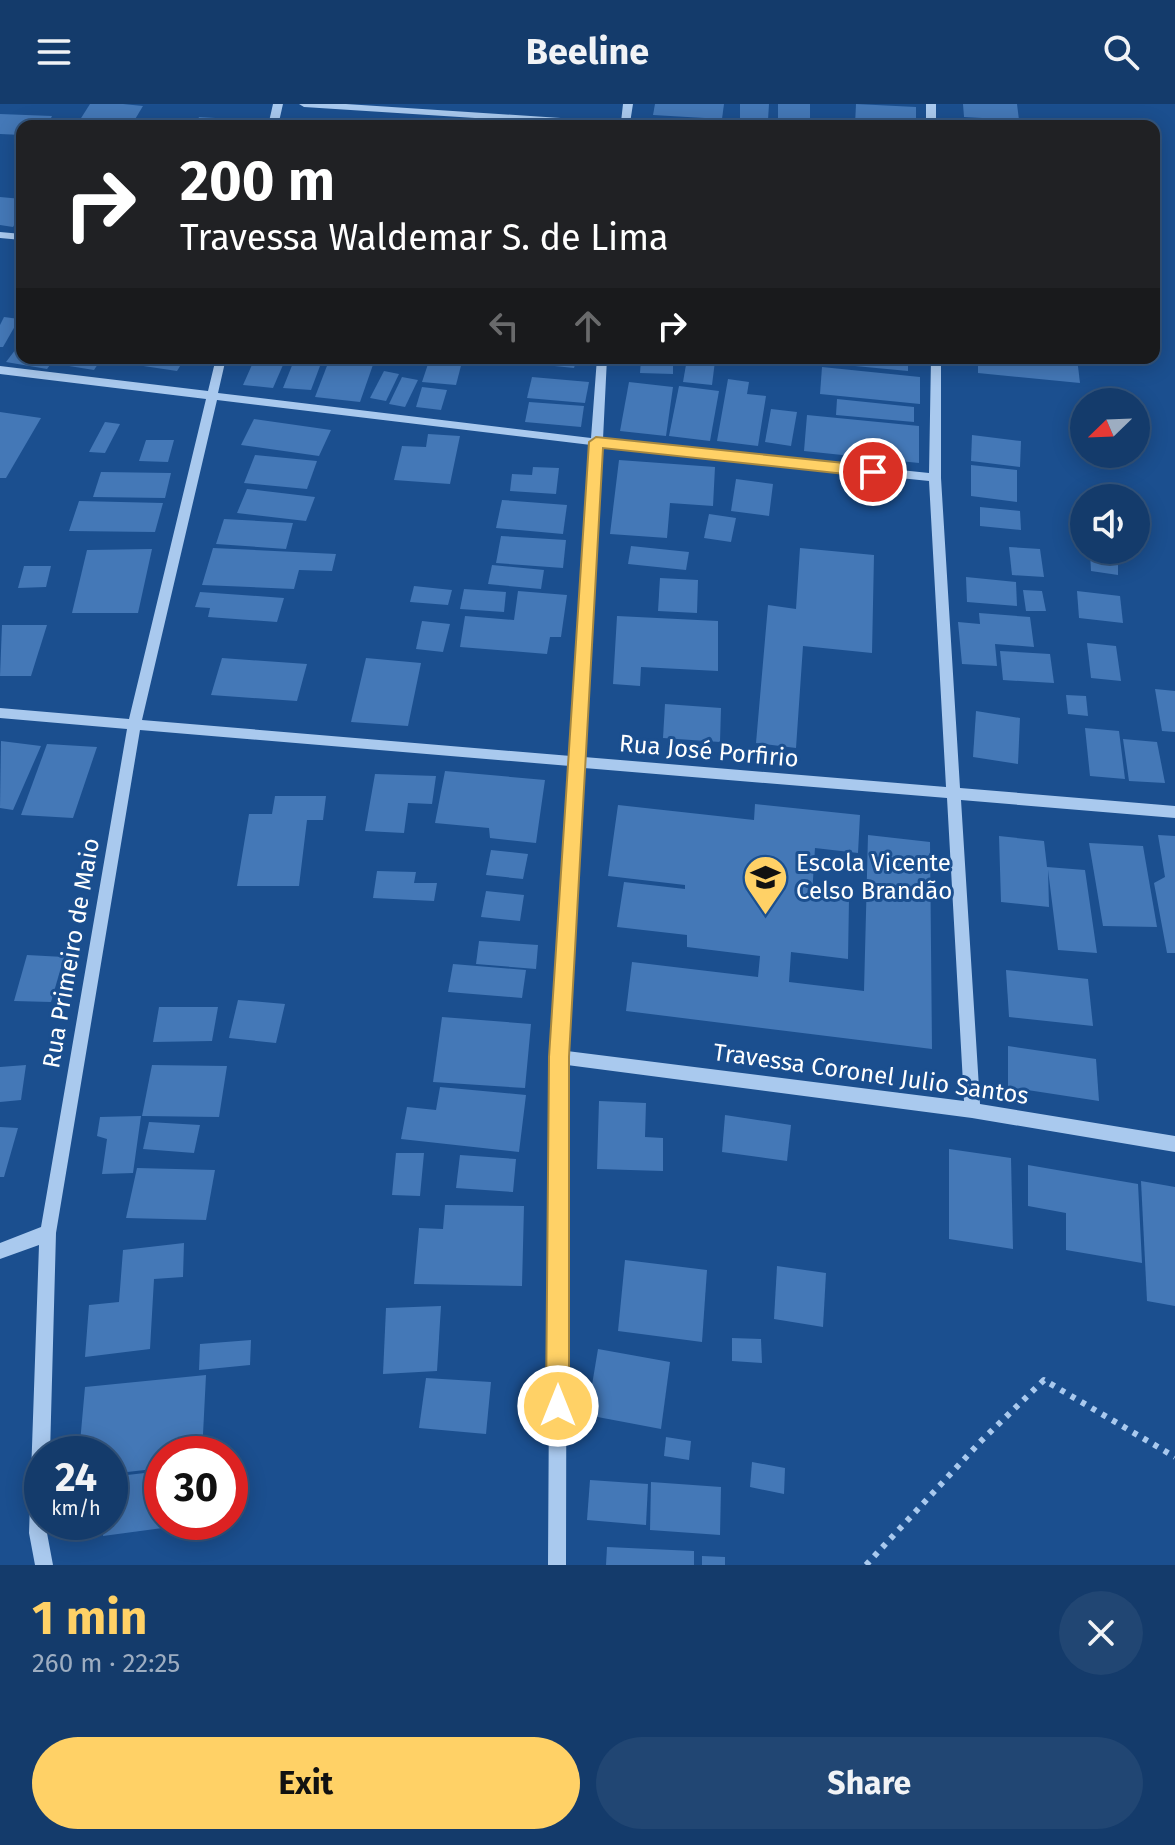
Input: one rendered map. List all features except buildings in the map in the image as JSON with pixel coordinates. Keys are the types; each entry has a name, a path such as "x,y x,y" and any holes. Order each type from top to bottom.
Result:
{"street":[{"path":"304,104 537,120"},
{"name":"Rua Primeiro de Maio","path":"44,1565 38,1533 48,1233 134,726 220,364"},
{"path":"557,1565 559,1057 602,364"},
{"path":"936,364 935,478 972,1110"},
{"path":"0,370 596,442 935,478"},
{"name":"Rua José Porfirio","path":"0,713 1175,812"},
{"name":"Travessa Coronel Julio Santos","path":"559,1057 972,1110 1175,1144"},
{"path":"0,1251 48,1233"}],"path":[{"path":"866,1565 982,1440 1044,1380 1175,1457"}],"place":[{"name":"Escola Vicente Celso Brandão","path":"765,916"}],"route":[{"path":"558,1406 559,1057 596,442 873,472"}]}
